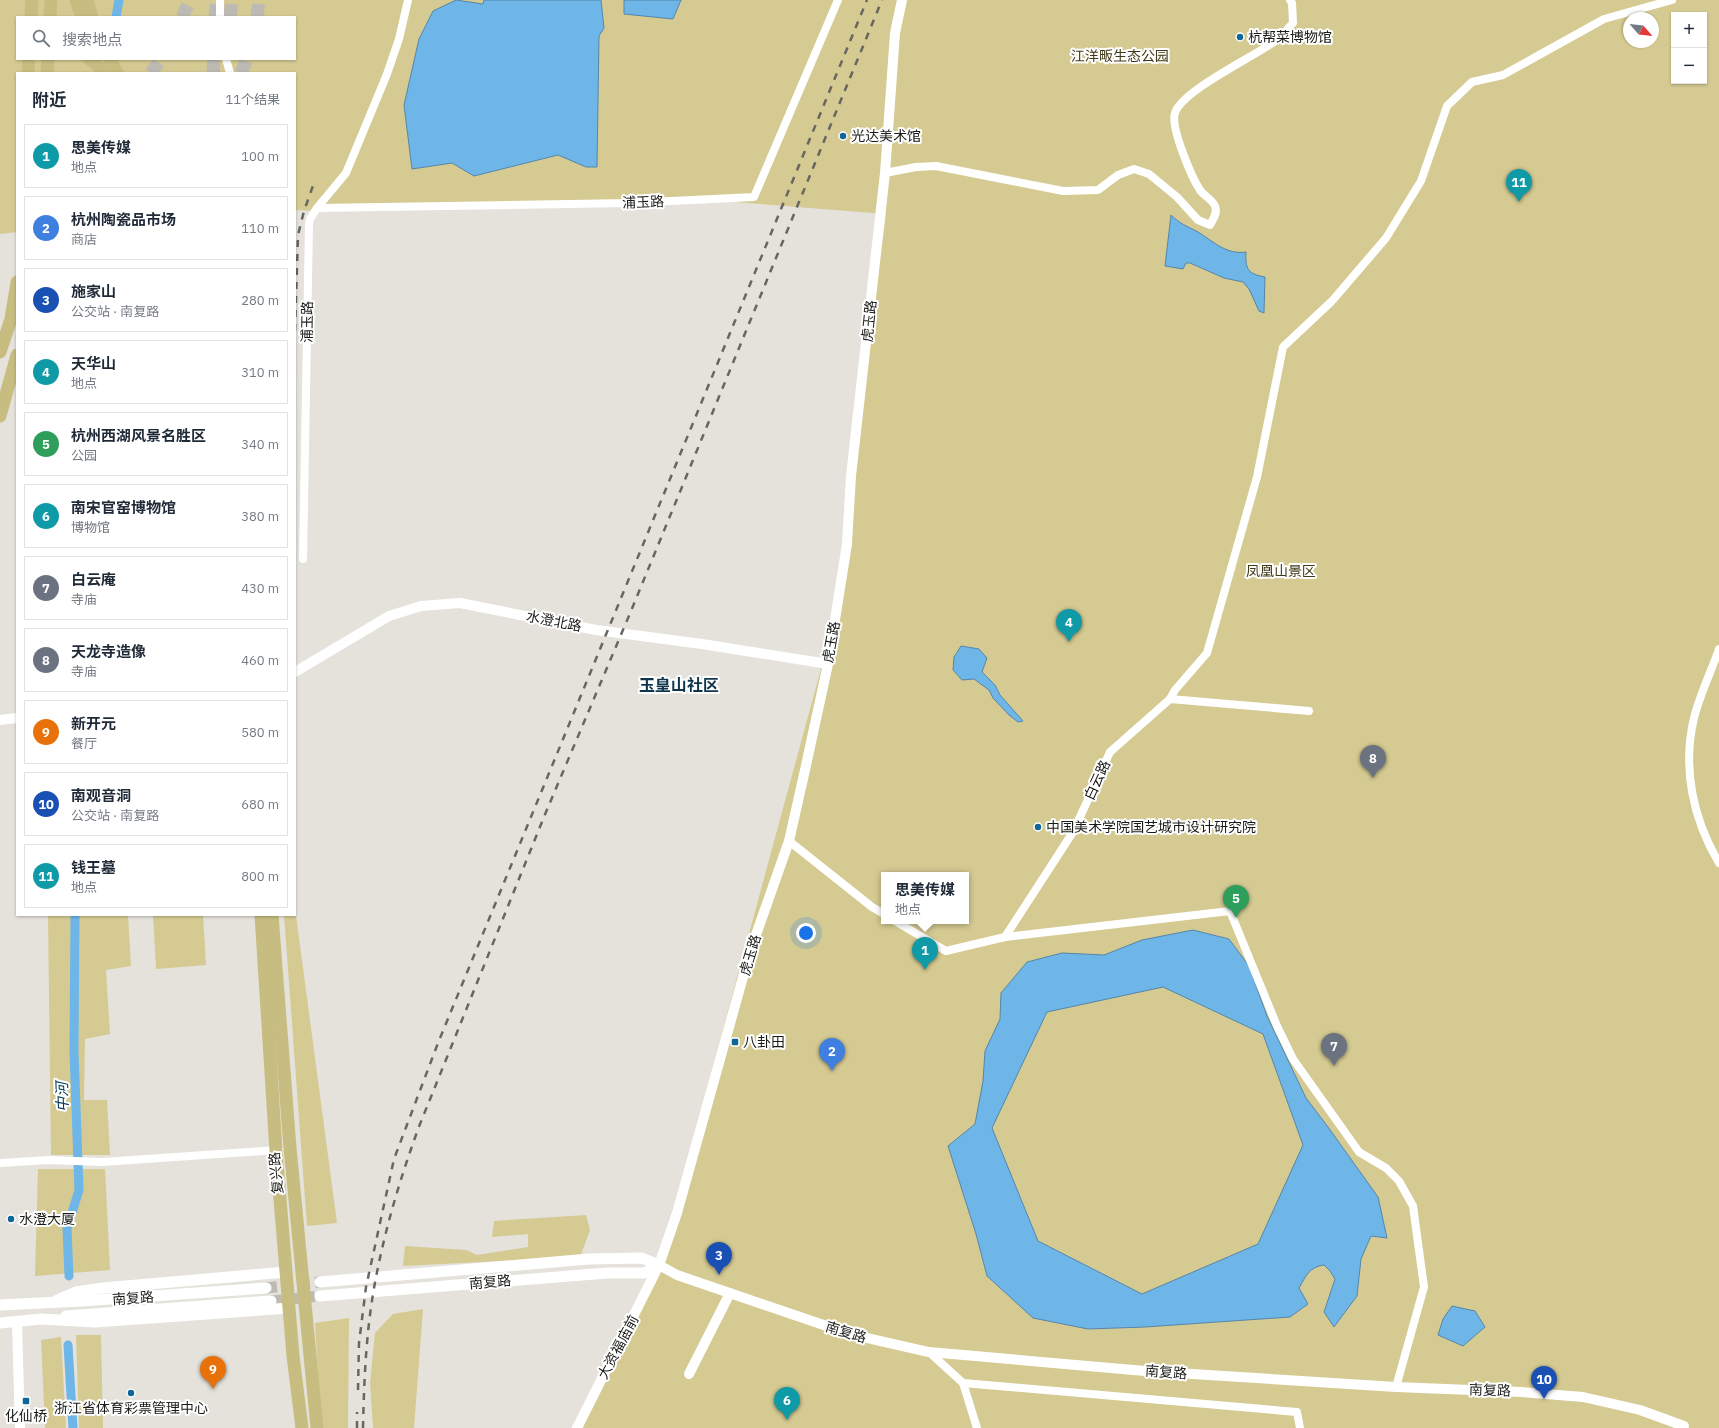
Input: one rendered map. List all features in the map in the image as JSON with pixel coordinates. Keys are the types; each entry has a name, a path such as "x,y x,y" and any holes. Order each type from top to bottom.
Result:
{"main road":[{"path":"31,16 32,0"},
{"path":"50,16 51,0"},
{"path":"76,0 82,16"},
{"path":"87,0 92,16"},
{"path":"28,72 29,60"},
{"path":"90,60 104,72"},
{"path":"99,60 105,72"},
{"path":"110,60 116,72"},
{"path":"0,352 11,319 16,288"},
{"path":"0,416 16,359"},
{"name":"复兴路","path":"260,916 276,1151 289,1308 302,1428"},
{"name":"复兴路","path":"272,916 290,1148 317,1428"},
{"name":"南复路","path":"320,1282 589,1259 642,1258 659,1265"},
{"name":"南复路","path":"320,1296 607,1273 644,1273 659,1265"},
{"path":"50,1303 76,1292 103,1288 286,1272"},
{"name":"南复路","path":"0,1305 266,1288"},
{"name":"南复路","path":"41,1319 83,1314 271,1301"},
{"path":"0,1323 17,1323 41,1319 95,1322 289,1308"}],"street":[{"path":"220,0 220,16"},
{"name":"浦玉路","path":"303,559 310,219 317,208 346,173 387,74 399,39 408,0"},
{"name":"浦玉路","path":"317,208 630,203 754,198 838,0"},
{"name":"虎玉路","path":"659,1265 677,1213 750,952 789,841 828,664 847,544 851,476 884,173 895,33 902,0"},
{"path":"884,173 916,167 936,166 1063,191 1098,190 1118,175 1134,169 1149,174 1177,197 1198,220 1210,225 1216,215 1215,206 1210,199 1201,192 1182,152 1174,120 1175,113 1179,106 1190,96 1212,80 1278,39 1293,24 1292,3 1290,0"},
{"name":"白云路","path":"1005,937 1073,832 1110,752 1170,699 1175,690 1207,653 1257,477 1283,347 1332,301 1386,238 1421,180 1447,106 1472,82 1504,75 1604,19 1672,0"},
{"path":"226,60 230,72"},
{"name":"水澄北路","path":"296,671 389,616 422,606 460,603 596,630 702,644 828,664"},
{"path":"1719,649 1694,718 1688,754 1689,776 1695,807 1708,843 1719,862"},
{"path":"1170,699 1309,711"},
{"path":"0,720 16,718"},
{"path":"789,841 872,907 881,912"},
{"path":"901,924 946,952 1005,937 1230,912 1277,1026 1293,1059 1359,1152 1386,1168 1399,1181 1413,1206 1424,1286 1396,1387"},
{"path":"0,1163 48,1160 102,1162 276,1151 290,1148"},
{"name":"南复路","path":"659,1265 677,1275 850,1334 929,1352 1145,1371 1396,1387 1527,1392 1583,1397 1640,1410 1684,1426"},
{"name":"大资福庙前","path":"577,1428 659,1265"},
{"path":"689,1374 730,1293"},
{"path":"17,1323 20,1428"},
{"path":"929,1352 963,1383 977,1428"},
{"path":"963,1383 1297,1412 1300,1428"}],"green space":[{"name":"凤凰山景区","path":"0,0 1719,0 1719,1428 577,1428 647,1286 669,1228 831,632 886,214 722,201 324,211 296,210 296,72 16,72 16,232 0,234"},
{"path":"48,916 128,916 131,966 106,970 110,1034 85,1039 84,1100 107,1100 110,1155 51,1155"},
{"path":"153,916 203,916 206,965 156,969"},
{"path":"284,916 296,916 337,1223 307,1226"},
{"path":"38,1169 105,1169 110,1270 35,1276"},
{"path":"586,1215 590,1230 580,1257 403,1266 405,1246 466,1250 477,1255 528,1247 528,1234 492,1237 494,1221"},
{"path":"423,1309 414,1428 373,1428 370,1383 375,1333 393,1314"},
{"path":"349,1318 348,1428 321,1428 315,1323"},
{"path":"76,1335 101,1335 103,1428 79,1428"},
{"path":"61,1337 66,1428 45,1428 41,1340"}],"water":[{"path":"456,0 483,4 484,0 601,0 604,28 599,36 597,167 586,167 558,155 474,176 452,163 412,169 404,105 419,39 433,11"},
{"path":"624,0 681,0 673,19 624,14"},
{"path":"1171,215 1181,223 1226,249 1246,252 1246,263 1249,270 1259,276 1265,277 1264,313 1259,311 1249,289 1243,282 1224,278 1190,263 1186,263 1183,269 1165,266"},
{"path":"961,646 979,649 987,658 982,672 995,685 1000,695 1023,721 1018,722 1009,715 993,698 989,690 974,679 962,680 953,670 954,657"},
{"path":"1193,930 1229,939 1249,966 1267,1016 1306,1098 1378,1197 1387,1238 1371,1236 1361,1259 1357,1296 1334,1327 1324,1312 1335,1279 1324,1265 1311,1270 1306,1276 1299,1288 1308,1304 1290,1317 1145,1327 1088,1329 1033,1318 987,1276 976,1234 948,1146 975,1124 983,1081 985,1051 1000,1019 1001,993 1027,962 1062,953 1104,955 1142,940","holes":["1163,987 1263,1034 1303,1145 1258,1244 1142,1294 1038,1241 992,1128 1047,1012"]},
{"path":"1452,1306 1475,1311 1485,1327 1463,1346 1438,1335 1443,1319"}],"waterway":[{"name":"中河","path":"116,16 119,0"},
{"name":"中河","path":"69,1276 67,1229 79,1190 74,1052 75,916"},
{"name":"中河","path":"68,1345 73,1428"}],"tunnel":[{"path":"182,16 190,0"},
{"path":"215,16 217,0"},
{"path":"230,16 232,0"},
{"path":"257,16 259,0"},
{"path":"152,72 160,60"},
{"path":"213,72 214,60"},
{"path":"241,72 247,60"},
{"path":"266,1288 320,1282"},
{"path":"271,1301 320,1296"}],"railway":[{"path":"358,1390 359,1343 366,1287 394,1159 438,1043 867,0"},
{"path":"363,1428 366,1358 374,1288 393,1205 420,1124 546,812 631,611 882,0"},
{"path":"296,299 298,235 304,211 315,180"},
{"path":"357,1412 357,1428"}],"place":[{"name":"杭帮菜博物馆","path":"1240,37"},
{"name":"光达美术馆","path":"843,136"},
{"name":"钱王墓","path":"1519,202"},
{"name":"天华山","path":"1069,642"},
{"name":"天龙寺造像","path":"1373,778"},
{"name":"中国美术学院国艺城市设计研究院","path":"1038,827"},
{"name":"杭州西湖风景名胜区","path":"1236,918"},
{"name":"思美传媒","path":"925,970"},
{"name":"八卦田","path":"735,1042"},
{"name":"白云庵","path":"1334,1066"},
{"name":"杭州陶瓷品市场","path":"832,1071"},
{"name":"水澄大厦","path":"11,1219"},
{"name":"施家山","path":"719,1275"},
{"name":"新开元","path":"213,1389"},
{"name":"浙江省体育彩票管理中心","path":"131,1393"},
{"name":"南观音洞","path":"1544,1399"},
{"name":"化仙桥","path":"26,1401"},
{"name":"南宋官窑博物馆","path":"787,1420"}],"district":[{"name":"玉皇山社区","path":"679,685"}],"park label":[{"name":"江洋畈生态公园","path":"1120,56"}]}
